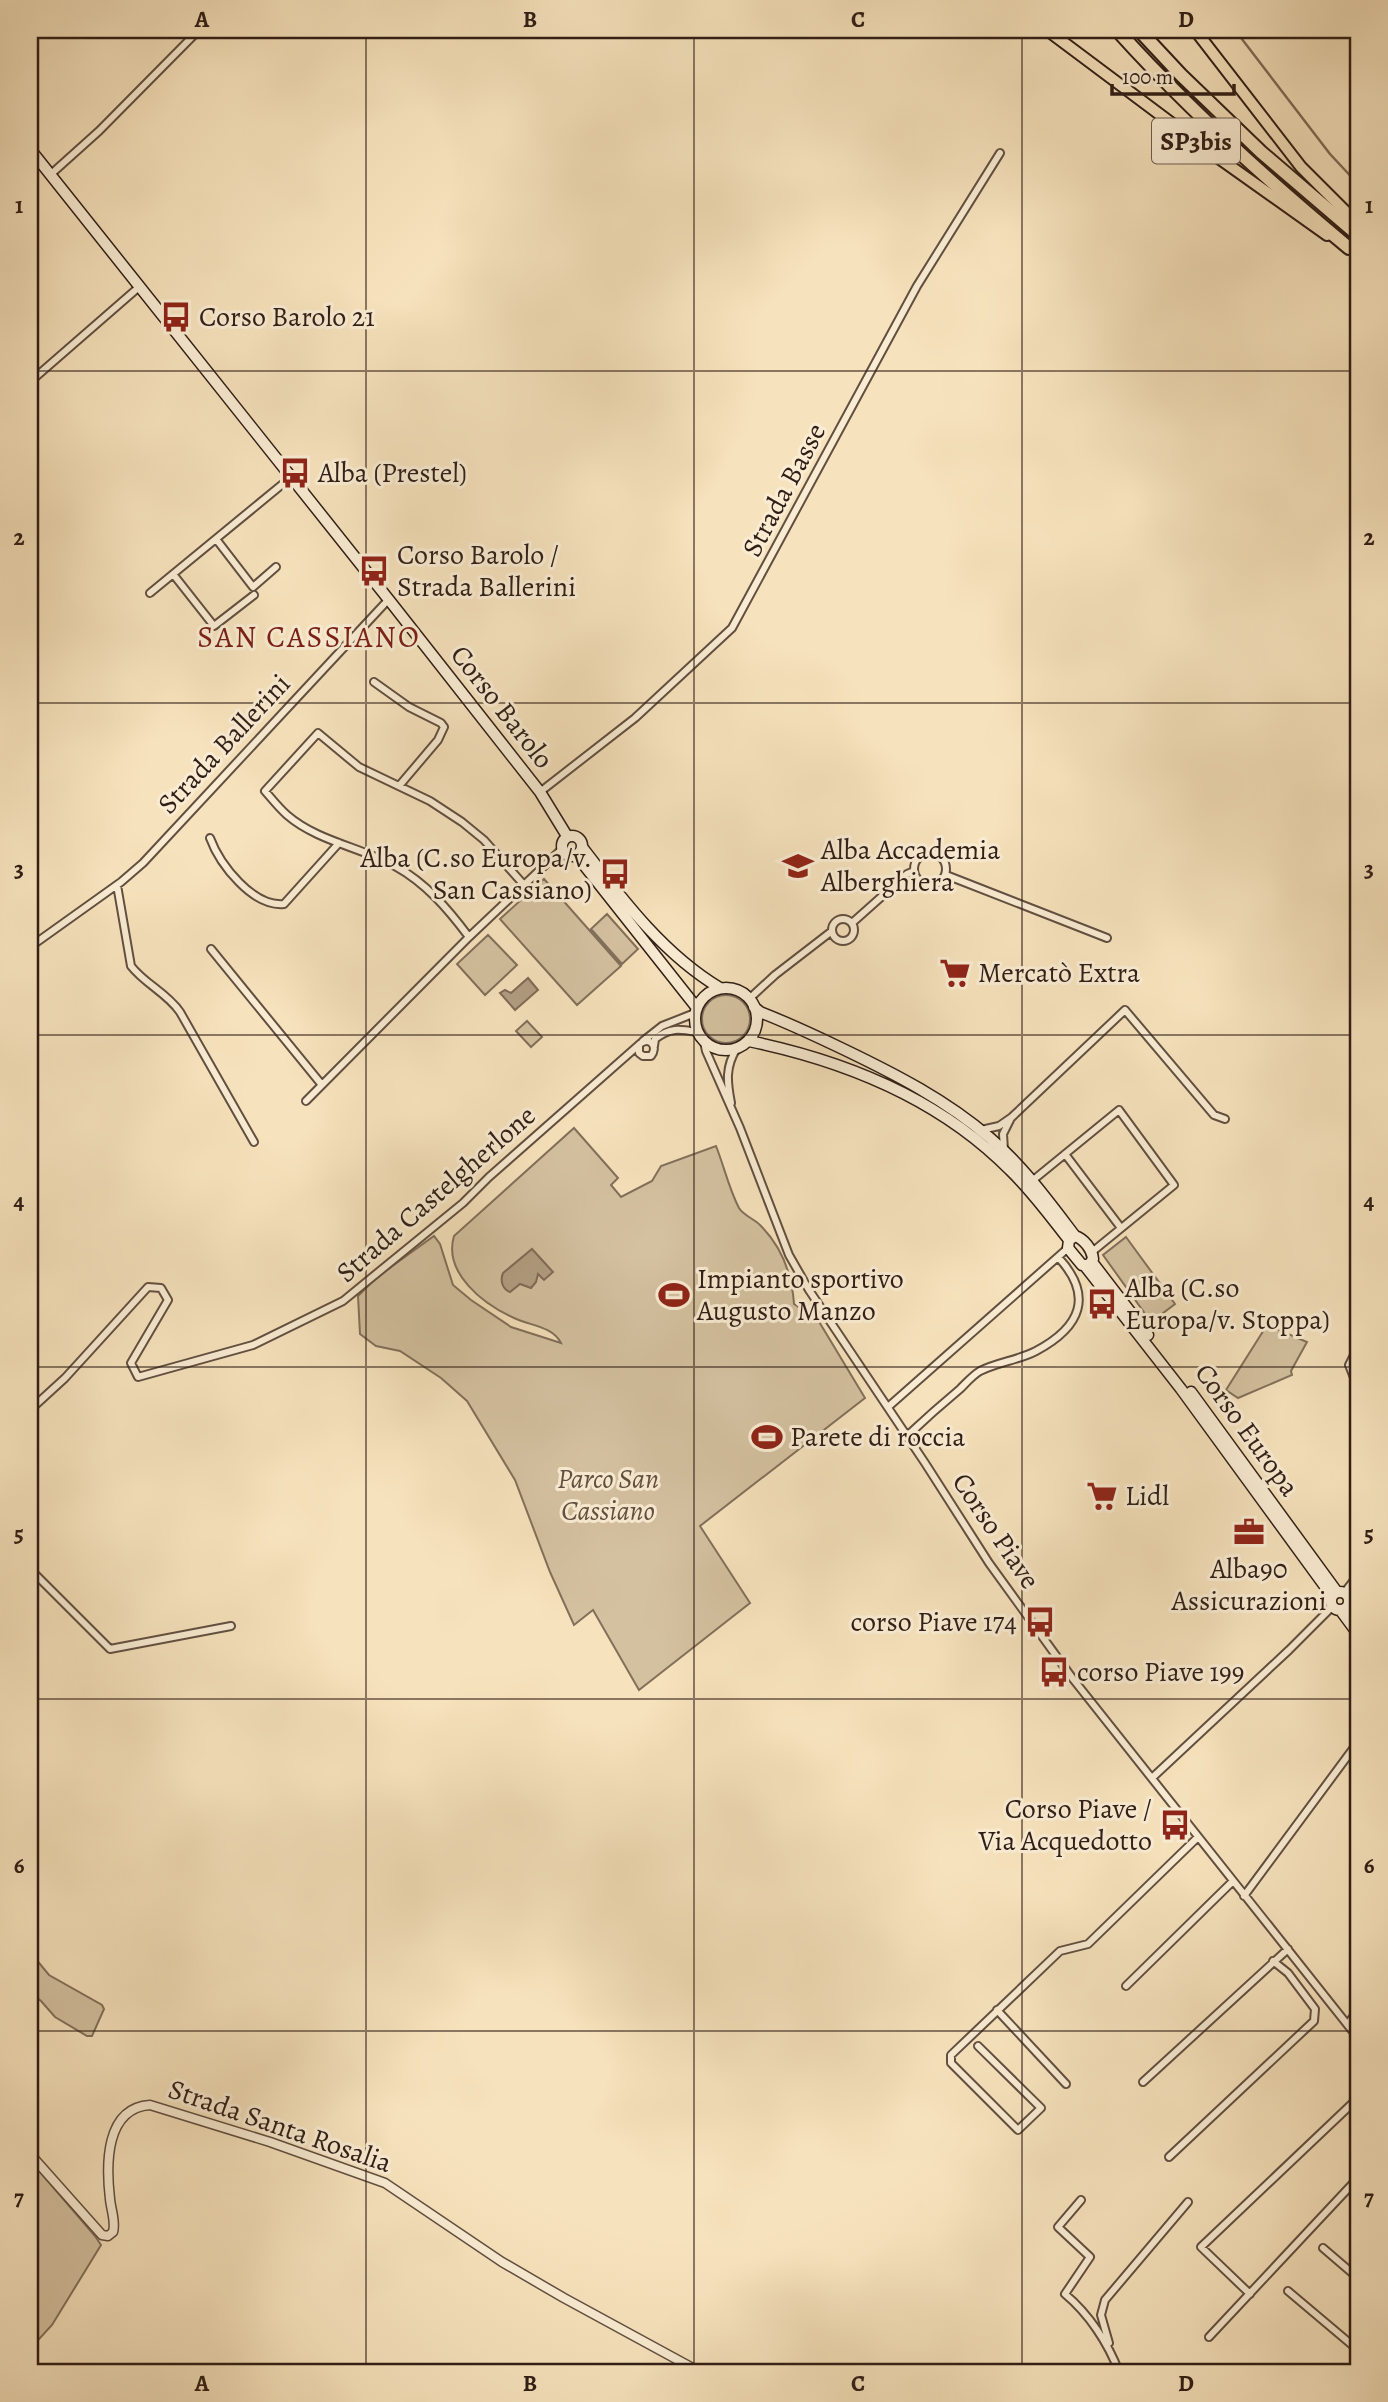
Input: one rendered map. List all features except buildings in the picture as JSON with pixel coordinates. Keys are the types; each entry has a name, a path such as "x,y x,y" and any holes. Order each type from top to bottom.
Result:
{"highway":[{"name":"SP3bis","path":"1047,30 1206,149 1353,252"},
{"path":"1118,30 1164,80 1228,141 1353,252"},
{"path":"1139,30 1181,75 1261,152 1358,235"},
{"path":"1195,30 1301,167 1358,224"}],"main road":[{"name":"Corso Barolo","path":"30,149 540,792 567,836"},
{"path":"579,851 569,856 562,849 562,843 567,836 576,836 581,841 579,851 696,1011 697,1032 704,1042 720,1050 737,1048 749,1041 757,1025 752,1003"},
{"path":"579,851 663,944 692,970 720,988 738,990 760,1012 908,1081 979,1130 1032,1181 1070,1242 1074,1257 1090,1260"},
{"path":"696,1011 706,995 720,988"},
{"path":"749,1041 854,1069 942,1113 1009,1168 1070,1242"},
{"path":"1070,1242 1082,1240 1090,1260"},
{"name":"Corso Europa","path":"1090,1260 1146,1343 1339,1601 1358,1620"},
{"name":"Corso Europa","path":"1090,1260 1339,1601 1358,1634"}],"street":[{"path":"50,175 99,131 199,30"},
{"name":"Strada Basse","path":"540,792 635,718 732,628 917,286 1000,153"},
{"path":"31,381 139,287"},
{"path":"150,593 290,478"},
{"path":"216,539 253,587 275,567"},
{"path":"173,574 214,626 254,595"},
{"name":"Strada Ballerini","path":"30,947 117,885 143,863 389,599"},
{"path":"374,682 409,707 442,723 444,727 438,740 399,786"},
{"path":"469,937 439,899 416,880 394,866 306,828 287,815 265,791 318,733 359,767 430,801 462,822 484,840 524,885"},
{"path":"210,838 241,886 275,905 284,904 339,843"},
{"path":"306,1101 469,937 562,849"},
{"path":"929,852 943,859 946,874 938,884 928,886 918,881 914,866 919,856 929,852"},
{"path":"852,923 907,874 914,871"},
{"path":"946,874 1107,938"},
{"path":"117,885 131,966 172,1000 254,1142"},
{"path":"752,1003 775,975 832,931 839,920 846,919 852,923 854,933 848,940 838,940 832,931"},
{"path":"211,948 321,1085"},
{"path":"979,1130 999,1126 1012,1117 1125,1010 1214,1115 1224,1119"},
{"path":"621,1061 662,1026 696,1011"},
{"path":"621,1061 641,1055 651,1056 655,1039 667,1030 697,1032"},
{"path":"641,1043 648,1041 654,1046"},
{"path":"704,1042 720,1086 733,1111"},
{"path":"641,1043 638,1050 641,1055"},
{"path":"733,1111 727,1084 728,1065 737,1048"},
{"name":"Strada Castelgherlone","path":"30,1410 65,1378 148,1287 161,1288 168,1300 131,1363 138,1377 253,1345 343,1301 463,1203 621,1061"},
{"path":"1032,1181 1119,1110 1174,1185 1121,1228 1090,1260"},
{"name":"Corso Piave","path":"733,1111 789,1255 809,1290 989,1563 1073,1679 1358,2038"},
{"path":"1004,1152 1003,1134 1012,1117"},
{"path":"1065,1154 1121,1228"},
{"path":"888,1407 1058,1257 1070,1242"},
{"path":"907,1436 979,1371 1036,1351 1058,1336 1075,1319 1079,1307 1079,1288 1068,1268 1058,1257"},
{"path":"1358,1347 1349,1365 1358,1388"},
{"path":"30,1569 110,1649 231,1626"},
{"path":"1152,1777 1339,1601 1358,1575"},
{"path":"1244,1896 1358,1742"},
{"path":"978,2046 1041,2108 1018,2130 951,2063 951,2055 1060,1951 1088,1944 1198,1836"},
{"path":"1126,1986 1233,1881"},
{"path":"1143,2082 1288,1949"},
{"path":"1169,2157 1314,2021 1315,2009 1288,1973 1273,1961"},
{"path":"997,2010 1066,2084"},
{"path":"1348,2024 1358,2010"},
{"path":"1250,2294 1201,2247 1358,2098"},
{"name":"Strada Santa Rosalia","path":"30,2154 105,2236 111,2234 115,2227 110,2197 109,2158 113,2135 121,2116 130,2109 150,2105 271,2142 385,2183 502,2262 700,2372"},
{"path":"1209,2337 1358,2178"},
{"path":"1081,2200 1058,2227 1090,2257 1065,2294 1073,2300 1110,2348"},
{"path":"1119,2372 1101,2315 1105,2300 1188,2202"},
{"path":"1323,2248 1358,2278"},
{"path":"1288,2291 1358,2350"},
{"path":"1355,2372 1358,2368"}],"green space":[{"path":"544,879 621,966 577,1005 500,919"},
{"path":"607,914 638,949 622,964 591,929"},
{"path":"488,935 517,965 485,995 457,964"},
{"path":"726,995 735,996 743,1002 749,1010 749,1028 743,1036 735,1042 726,1043 717,1042 709,1036 703,1028 702,1019 703,1010 709,1002 717,996"},
{"path":"527,1021 542,1037 531,1047 516,1031"},
{"name":"Parco San Cassiano","path":"574,1128 618,1178 611,1185 621,1197 652,1181 661,1166 716,1146 739,1208 760,1225 779,1251 788,1271 794,1304 818,1320 865,1398 700,1526 750,1603 639,1690 593,1610 574,1625 550,1572 515,1480 467,1401 441,1378 400,1351 376,1346 360,1334 358,1296 377,1277 434,1236 440,1244 453,1285 511,1327 561,1343 547,1330 514,1318 478,1296 460,1275 452,1250 454,1236"},
{"path":"1126,1237 1175,1304 1151,1322 1103,1255"},
{"path":"1267,1325 1307,1342 1291,1371 1292,1375 1238,1398 1226,1390"},
{"path":"30,1952 49,1975 102,2005 104,2009 92,2036 87,2036 55,2017 30,1992"},
{"path":"35,2166 101,2245 52,2325 30,2349 30,2195 35,2185"}],"shaded area":[{"path":"528,978 538,990 515,1010 500,993 505,990 511,993"},
{"path":"532,1249 553,1272 544,1280 538,1274 531,1288 520,1284 510,1292 507,1291 502,1284 503,1273"}],"waterway":[{"path":"1235,30 1330,154 1358,184"}],"place":[{"name":"Corso Barolo 21","path":"176,317"},
{"name":"Alba (Prestel)","path":"295,473"},
{"name":"Corso Barolo / Strada Ballerini","path":"374,571"},
{"name":"Alba Accademia Alberghiera","path":"798,866"},
{"name":"Alba (C.so Europa/v. San Cassiano)","path":"615,874"},
{"name":"Mercatò Extra","path":"955,973"},
{"name":"Impianto sportivo Augusto Manzo","path":"674,1295"},
{"name":"Alba (C.so Europa/v. Stoppa)","path":"1102,1304"},
{"name":"Parete di roccia","path":"767,1437"},
{"name":"Lidl","path":"1102,1496"},
{"name":"Alba90 Assicurazioni","path":"1249,1532"},
{"name":"corso Piave 174","path":"1040,1622"},
{"name":"corso Piave 199","path":"1054,1672"},
{"name":"Corso Piave / Via Acquedotto","path":"1175,1825"}],"district":[{"name":"SAN CASSIANO","path":"309,637"}]}
